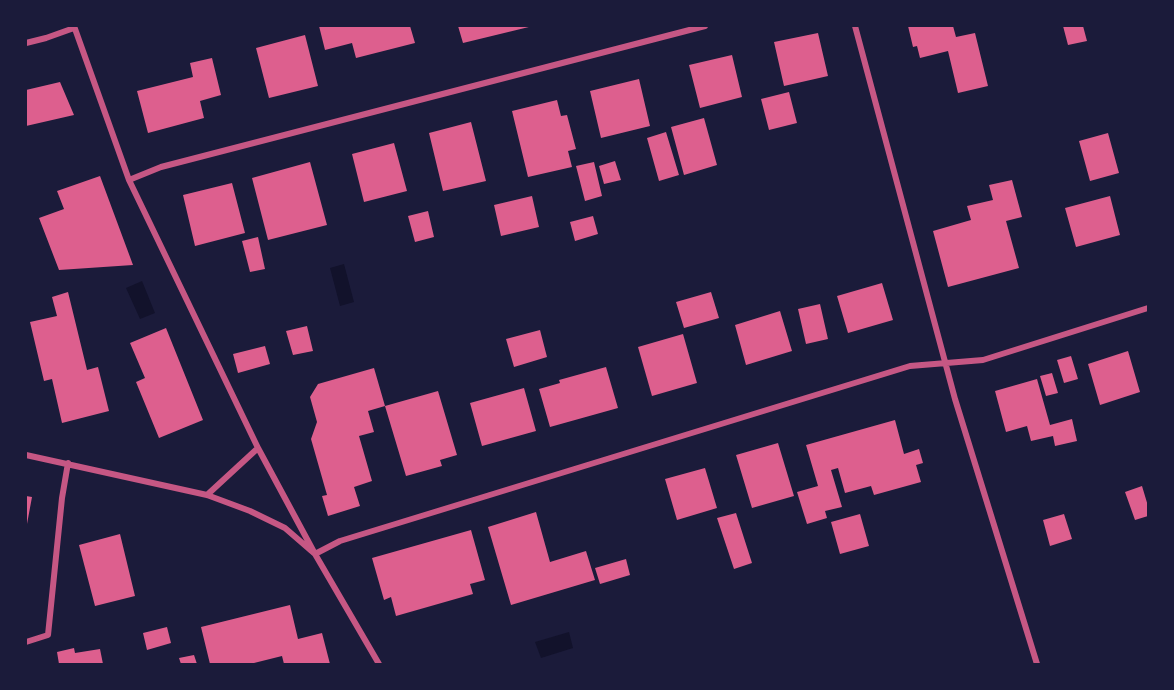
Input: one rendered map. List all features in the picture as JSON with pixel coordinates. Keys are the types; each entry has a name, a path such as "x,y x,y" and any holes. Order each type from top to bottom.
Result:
{"street":[{"path":"129,180 161,167 705,26"},
{"path":"855,26 945,363 1037,664"},
{"path":"26,43 74,27 129,180 258,448 315,554 379,664"},
{"path":"315,554 340,541 910,366 983,360 1149,308"},
{"path":"207,495 258,448"},
{"path":"26,454 207,495 250,511 285,528 315,554"},
{"path":"26,642 48,635 62,498 68,463"}],"shaded area":[{"path":"344,264 354,302 340,306 330,268"},
{"path":"142,281 155,313 140,319 126,288"},
{"path":"569,632 573,648 541,658 535,642"}],"building":[{"path":"319,26 410,26 415,43 356,58 352,43 325,50"},
{"path":"458,26 533,26 463,43"},
{"path":"908,26 953,26 956,37 975,33 988,86 958,93 948,51 920,58 917,46 913,47"},
{"path":"1063,26 1083,26 1087,41 1068,45"},
{"path":"818,33 828,76 784,86 774,42"},
{"path":"305,35 318,86 269,98 256,48"},
{"path":"732,55 742,97 700,108 689,65"},
{"path":"212,58 221,95 200,101 204,118 148,133 137,91 193,77 190,63"},
{"path":"639,79 650,126 601,138 590,91"},
{"path":"60,82 74,115 26,126 26,90"},
{"path":"789,92 797,123 769,130 761,99"},
{"path":"557,100 561,116 567,115 576,149 568,151 572,167 528,177 512,111"},
{"path":"704,118 717,165 684,175 671,127"},
{"path":"471,122 486,181 443,191 429,133"},
{"path":"666,132 679,175 659,181 647,138"},
{"path":"1108,133 1119,173 1090,181 1079,141"},
{"path":"394,143 407,191 364,202 352,154"},
{"path":"615,161 621,180 604,184 599,166"},
{"path":"310,162 327,225 268,240 252,178"},
{"path":"594,162 602,196 585,201 576,166"},
{"path":"100,176 133,265 59,270 39,218 64,209 57,191"},
{"path":"1012,180 1022,217 1006,221 1019,268 948,287 933,231 971,220 967,206 993,200 989,185"},
{"path":"232,183 245,233 195,246 183,195"},
{"path":"532,196 539,227 501,236 494,205"},
{"path":"1110,196 1120,235 1076,247 1065,208"},
{"path":"428,211 434,237 415,242 408,216"},
{"path":"593,216 598,234 575,241 570,222"},
{"path":"258,237 265,269 250,272 242,241"},
{"path":"882,283 893,320 848,333 837,296"},
{"path":"68,292 87,370 98,367 109,411 62,423 52,379 44,381 30,322 57,316 52,297"},
{"path":"711,292 719,318 684,328 676,302"},
{"path":"820,304 828,339 806,344 798,309"},
{"path":"780,311 792,351 746,365 735,325"},
{"path":"307,326 313,351 293,355 286,331"},
{"path":"166,328 203,420 159,438 136,382 145,378 130,343"},
{"path":"540,330 547,357 514,367 506,339"},
{"path":"683,334 697,383 652,396 638,347"},
{"path":"265,346 270,364 238,373 233,354"},
{"path":"1128,351 1140,392 1100,405 1088,364"},
{"path":"1071,356 1078,379 1064,383 1057,360"},
{"path":"606,367 618,408 550,427 539,389 560,383 559,380"},
{"path":"374,368 385,406 368,411 374,432 359,436 372,481 354,487 360,506 328,516 322,496 327,495 311,439 317,422 310,397 318,384"},
{"path":"1052,373 1058,393 1046,396 1040,376"},
{"path":"1037,379 1050,425 1072,419 1077,441 1055,446 1053,436 1031,441 1027,426 1006,432 995,391"},
{"path":"524,388 536,431 482,446 470,403"},
{"path":"438,391 457,455 440,460 442,466 406,476 385,406"},
{"path":"895,420 904,454 919,449 923,463 916,465 921,482 874,495 871,486 845,493 838,468 831,470 842,507 825,511 827,518 807,524 797,492 818,486 806,445"},
{"path":"778,443 794,496 752,508 736,455"},
{"path":"705,468 717,508 677,520 665,479"},
{"path":"1142,486 1148,506 1148,516 1135,520 1125,492"},
{"path":"26,496 32,497 27,524 26,524"},
{"path":"536,512 550,562 586,551 595,580 511,605 488,527"},
{"path":"736,513 752,563 734,569 717,518"},
{"path":"860,514 869,546 840,554 831,522"},
{"path":"1064,514 1072,539 1050,546 1043,520"},
{"path":"471,530 485,580 470,584 473,594 396,616 391,597 384,600 372,558"},
{"path":"120,534 135,596 95,606 79,545"},
{"path":"626,559 630,575 600,584 595,568"},
{"path":"290,605 298,639 322,633 330,664 284,664 282,656 250,664 210,664 201,627"},
{"path":"167,627 171,643 147,650 143,633"},
{"path":"74,648 75,653 100,649 103,664 59,664 57,652"},
{"path":"194,655 197,664 181,664 179,658"}]}
